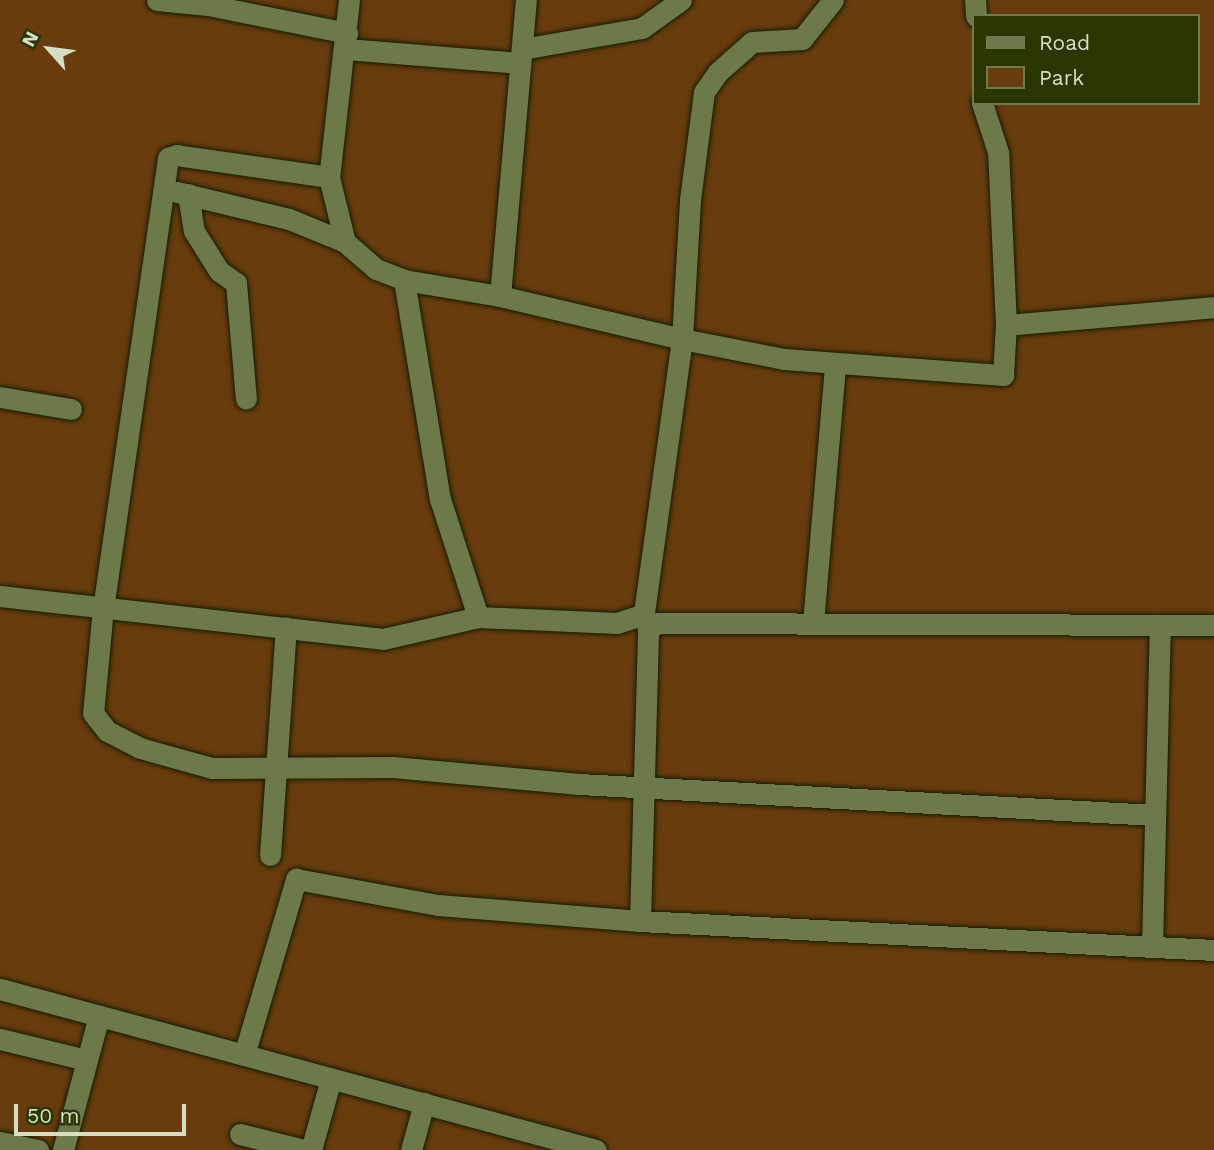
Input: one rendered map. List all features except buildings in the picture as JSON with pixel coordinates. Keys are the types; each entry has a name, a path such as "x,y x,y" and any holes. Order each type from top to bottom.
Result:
{"street":[{"path":"157,0 208,5 347,41 521,56 642,28 681,0"},
{"path":"345,242 329,177 347,41 349,0"},
{"path":"500,296 526,0"},
{"path":"640,921 646,622 682,340 690,200 704,92 718,72 752,42 802,39 833,0"},
{"path":"164,189 289,219 345,242 376,269 404,280 500,296 682,340 785,359 1003,375 1006,326 998,152 983,105"},
{"path":"329,177 177,155 168,158 103,608 93,713 107,731 140,748 212,768 393,767 644,786 1155,816"},
{"path":"188,194 194,231 219,271 236,283 246,399"},
{"path":"404,280 440,499 478,617"},
{"path":"1006,326 1214,307"},
{"path":"813,623 835,364"},
{"path":"0,397 71,409"},
{"path":"0,596 383,639 478,617 617,623 1214,625"},
{"path":"1152,947 1160,625"},
{"path":"270,855 286,628"},
{"path":"244,1055 296,879 439,905 640,921 1214,950"},
{"path":"0,989 596,1150"},
{"path":"63,1150 99,1016"},
{"path":"0,1039 87,1060"},
{"path":"311,1150 331,1079"},
{"path":"411,1150 424,1104"},
{"path":"240,1134 304,1150"},
{"path":"0,1142 38,1150"}],"green space":[{"path":"0,0 1214,0 1214,1150 0,1150"}]}
